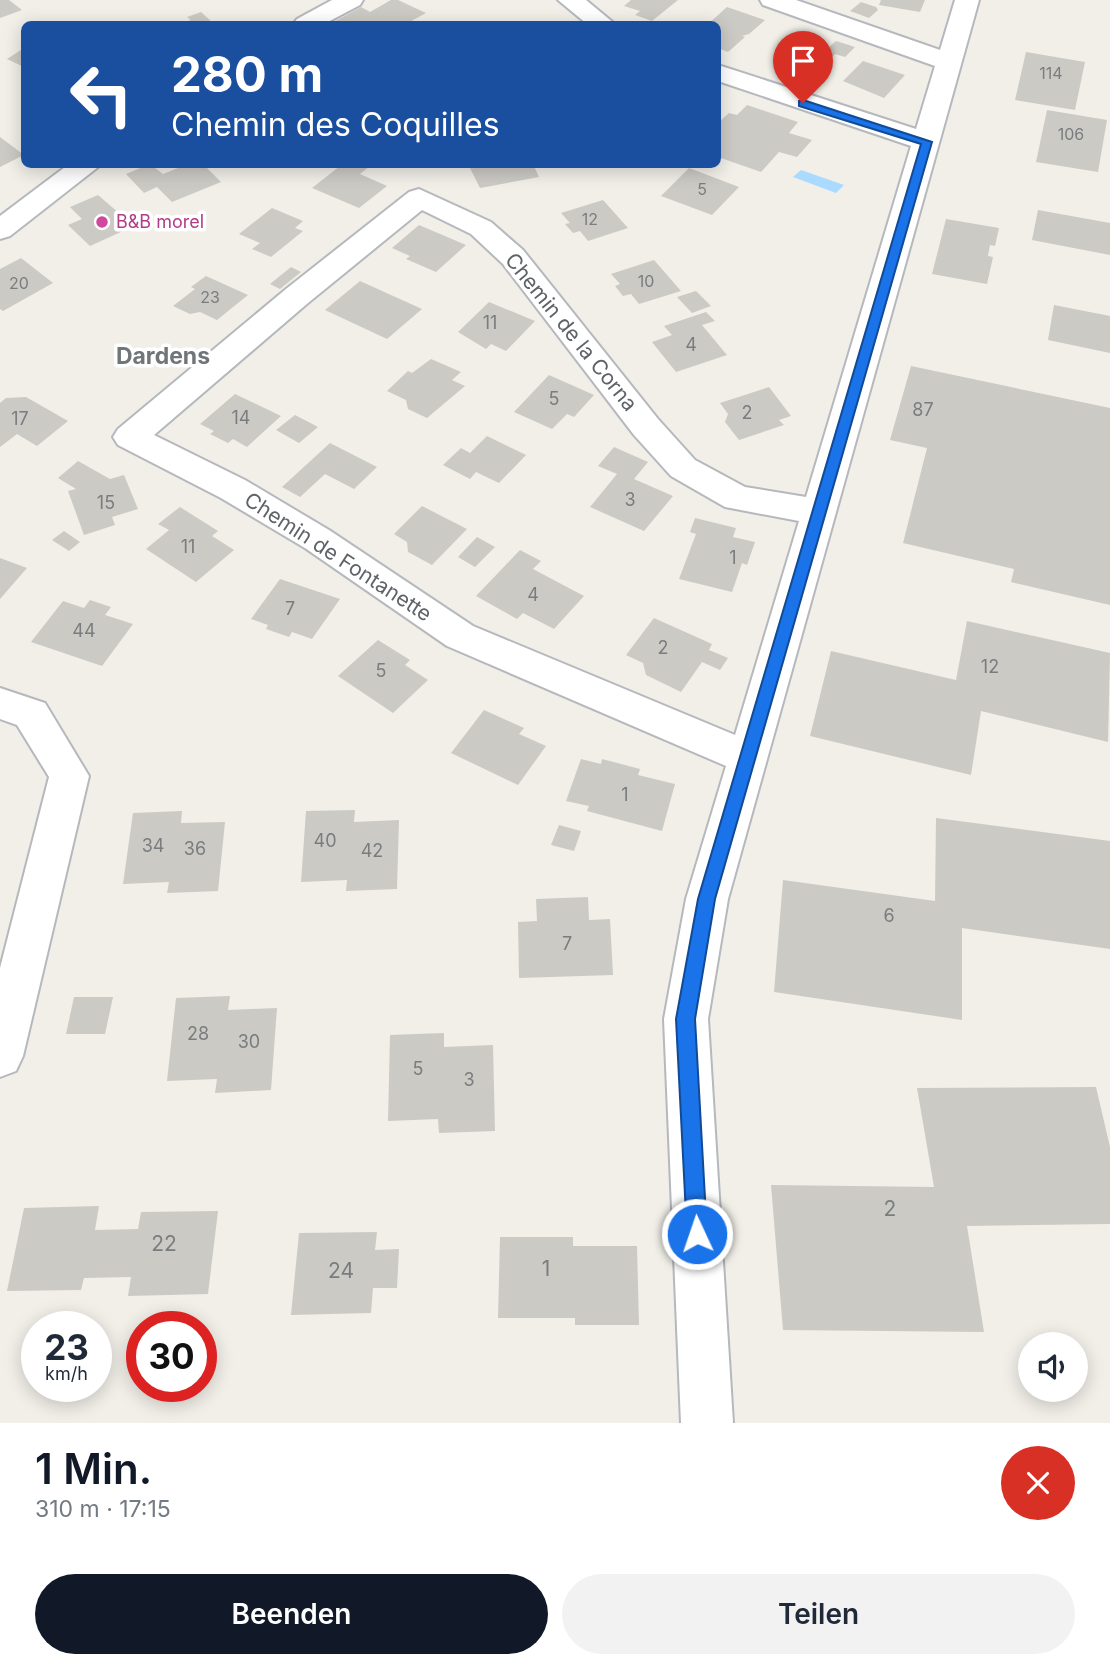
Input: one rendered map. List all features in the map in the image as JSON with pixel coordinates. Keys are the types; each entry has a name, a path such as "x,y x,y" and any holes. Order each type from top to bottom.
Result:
{"street":[{"path":"312,21 351,0"},
{"path":"570,0 598,21"},
{"path":"772,0 950,61"},
{"path":"707,1423 686,1019 707,899 967,0"},
{"path":"721,74 927,142"},
{"path":"0,230 83,168"},
{"name":"Chemin de la Corna","path":"297,296 419,198 481,229 513,257 646,427 683,468 737,498 818,512"},
{"name":"Chemin de Fontanette","path":"297,296 130,437 233,489 317,539 460,636 748,758"},
{"path":"0,702 31,714 69,776 0,1056"}],"water":[{"path":"801,170 844,185 836,193 793,177"}],"building":[{"path":"0,0 9,0 22,10 0,18"},
{"path":"391,0 398,0 426,13 411,21 335,21 361,7 370,12"},
{"path":"631,0 678,0 652,21 635,15 640,11 624,6"},
{"path":"881,0 925,0 920,12 879,5"},
{"path":"861,2 878,10 869,18 850,11"},
{"path":"727,7 765,20 749,34 742,36 745,37 728,52 721,49 721,21 711,21"},
{"path":"201,12 211,21 188,21 191,20 187,17"},
{"path":"802,39 828,48 836,41 855,47 845,57 835,54 819,69 795,62 806,51 794,47"},
{"path":"21,50 21,66 7,59"},
{"path":"1026,52 1085,62 1075,110 1015,100"},
{"path":"863,61 905,75 884,98 843,81"},
{"path":"747,105 798,122 789,133 812,140 797,157 779,152 761,172 721,158 721,120 729,113 737,115"},
{"path":"1047,110 1107,120 1098,172 1036,162"},
{"path":"0,137 21,153 21,156 0,167"},
{"path":"140,168 155,168 163,174 178,168 207,168 221,182 172,202 157,187 144,193 126,174"},
{"path":"337,168 368,168 360,174 387,186 359,208 312,188"},
{"path":"470,168 535,168 539,177 480,188"},
{"path":"689,168 739,187 712,215 661,196"},
{"name":"B&B morel","path":"98,195 134,226 90,246 68,225 82,219 70,207"},
{"path":"603,200 628,228 588,241 580,231 573,233 565,224 570,223 561,213"},
{"path":"272,208 303,221 295,228 303,231 271,257 252,249 260,243 239,234"},
{"path":"1038,210 1110,223 1110,255 1032,240"},
{"path":"946,219 999,228 995,246 990,245 988,256 993,257 987,284 932,274"},
{"path":"419,225 466,245 436,272 406,259 410,256 392,248"},
{"path":"21,258 53,283 3,311 0,309 0,269"},
{"path":"654,260 681,291 639,304 631,294 623,296 615,286 620,284 611,274"},
{"path":"291,267 301,272 280,289 270,284"},
{"path":"206,276 248,295 217,320 200,312 190,314 173,306 195,289 191,287"},
{"path":"360,281 422,309 387,339 325,310"},
{"path":"696,291 711,306 692,313 677,297"},
{"path":"489,302 535,321 506,351 491,344 486,349 458,332"},
{"path":"1054,305 1110,316 1110,353 1048,340"},
{"path":"706,312 715,321 702,325 727,355 676,372 652,342 672,335 664,326"},
{"path":"431,359 461,372 452,380 465,386 427,418 408,409 406,400 387,391 408,371 412,373"},
{"path":"911,366 1110,408 1110,605 1011,582 1014,569 903,543 927,448 890,440"},
{"path":"549,375 594,395 574,417 567,414 552,429 514,412"},
{"path":"769,387 791,416 779,420 784,425 739,440 725,422 728,414 720,403"},
{"path":"235,394 281,416 247,447 233,439 228,443 210,434 214,431 200,424"},
{"path":"26,397 68,421 37,446 17,434 0,447 0,403 6,398"},
{"path":"295,415 318,427 299,443 276,430"},
{"path":"487,436 526,455 499,483 476,472 470,479 443,465 461,448 470,453"},
{"path":"330,443 377,467 354,489 325,474 300,497 282,487"},
{"path":"614,447 648,462 634,479 673,496 644,531 590,507 617,474 598,466"},
{"path":"78,461 110,479 124,475 138,509 112,517 115,525 84,535 68,491 76,489 58,478"},
{"path":"422,506 467,529 432,565 408,552 407,542 394,534"},
{"path":"180,507 218,531 212,536 234,550 196,582 146,549 169,530 158,524"},
{"path":"695,518 736,528 733,537 755,542 747,565 742,563 732,592 679,579 696,534 690,532"},
{"path":"64,531 80,542 69,551 52,540"},
{"path":"477,537 495,547 475,567 458,557"},
{"path":"520,550 541,561 533,569 584,596 554,629 523,613 517,619 476,596"},
{"path":"0,558 27,568 0,599"},
{"path":"280,579 340,599 312,639 292,632 289,637 266,629 268,625 251,619"},
{"path":"90,600 111,607 105,615 133,624 102,666 31,642 63,601 84,608"},
{"path":"654,618 712,644 709,650 728,658 720,670 702,662 681,692 646,675 643,663 626,655"},
{"path":"967,621 1110,653 1108,742 981,711 971,775 810,736 831,651 956,680"},
{"path":"378,640 410,660 405,665 428,680 393,713 338,676"},
{"path":"484,710 524,728 519,734 546,746 518,785 451,753"},
{"path":"581,759 601,764 602,759 640,769 638,775 675,784 662,831 587,811 589,806 566,801"},
{"path":"355,810 354,822 399,820 397,889 346,891 347,880 301,882 306,811"},
{"path":"182,811 181,823 225,822 218,891 167,893 169,882 123,884 133,813"},
{"path":"936,818 1110,841 1110,949 962,928 962,1020 774,992 783,880 935,901"},
{"path":"559,825 581,831 574,851 551,845"},
{"path":"588,897 589,920 610,919 613,975 519,978 518,922 537,921 536,899"},
{"path":"230,996 228,1010 277,1008 271,1090 215,1093 217,1079 167,1081 176,998"},
{"path":"74,997 113,997 105,1034 66,1034"},
{"path":"444,1033 444,1047 493,1045 495,1131 439,1133 438,1119 388,1121 390,1035"},
{"path":"1096,1087 1110,1147 1110,1224 967,1226 984,1332 783,1330 771,1185 934,1187 917,1088"},
{"path":"99,1206 95,1230 138,1229 141,1212 218,1211 208,1294 128,1296 131,1277 84,1278 81,1290 7,1291 24,1208"},
{"path":"377,1232 375,1250 399,1249 397,1288 373,1288 371,1313 291,1315 299,1233"},
{"path":"500,1237 573,1237 573,1246 637,1246 639,1325 575,1325 575,1318 498,1318"}],"place":[{"name":"B&B morel","path":"102,222"}],"district":[{"name":"Dardens","path":"163,356"}],"route":[{"path":"697,1234 686,1019 707,899 927,142 803,103"}]}
